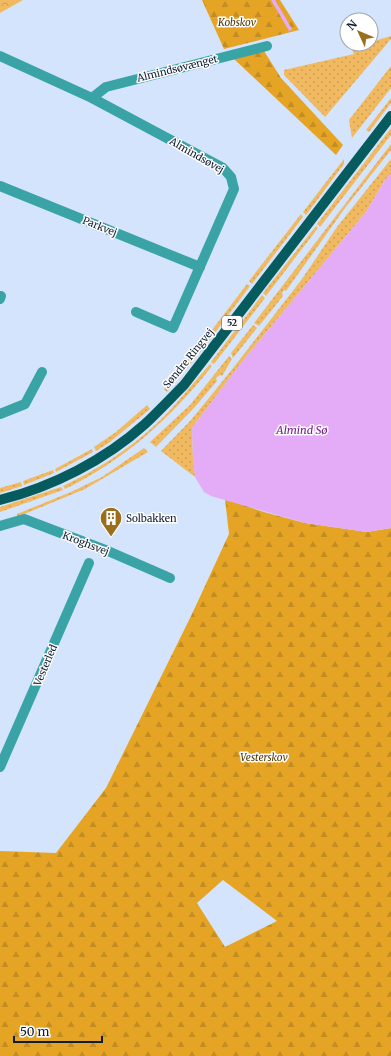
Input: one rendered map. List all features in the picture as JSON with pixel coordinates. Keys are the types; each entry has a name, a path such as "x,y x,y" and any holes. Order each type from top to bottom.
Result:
{"main road":[{"name":"Søndre Ringvej","path":"0,500 34,490 79,469 107,453 144,424 184,385 391,116"}],"street":[{"name":"Almindsøvænget","path":"92,98 106,87 267,46"},
{"name":"Almindsøvej","path":"0,56 92,98 223,168 231,177 234,189 174,328 136,312"},
{"name":"Parkvej","path":"0,186 200,267"},
{"path":"0,414 25,404 42,372"},
{"name":"Kroghsvej","path":"0,526 24,519 108,551 170,578"},
{"name":"Vesterled","path":"0,767 89,563"}],"green space":[{"path":"0,0 23,0 0,13"},
{"name":"Kobskov","path":"202,0 280,0 299,30 224,49"},
{"path":"391,36 391,39 325,117 284,75 284,70 354,54 353,52 379,52 379,40"},
{"path":"264,51 281,78 343,145 336,155 234,59"},
{"path":"391,66 391,88 352,138 349,120"},
{"path":"391,98 391,103 369,132 366,130"},
{"path":"391,128 391,135 320,227 317,224"},
{"path":"391,144 391,150 345,208 286,291 284,290 282,293 283,296 259,326 254,323"},
{"path":"344,159 344,164 306,215 303,212"},
{"path":"391,159 391,173 385,180 366,212 241,363 192,428 195,477 161,451 191,420 230,372 302,279 337,227"},
{"path":"301,214 303,217 252,284 249,281"},
{"path":"316,226 318,228 266,296 263,293"},
{"path":"247,284 250,286 199,354 196,351"},
{"path":"262,295 265,298 214,364 211,362"},
{"path":"253,325 257,328 233,358 231,353"},
{"path":"193,353 197,356 167,392 164,389"},
{"path":"229,356 232,359 222,376 220,375 216,378 217,381 194,408 156,447 150,442 190,405"},
{"path":"210,364 212,366 180,403 146,436 108,465 65,489 63,486 112,459 145,434 170,411"},
{"path":"147,405 150,409 110,442 96,451 94,447 116,432"},
{"path":"144,448 148,452 85,489 17,517 17,514 71,492 102,477"},
{"path":"92,449 93,452 56,472 55,469"},
{"path":"53,470 54,473 24,485 23,481"},
{"path":"21,482 22,486 0,493 0,488"},
{"path":"61,487 63,490 0,512 0,507"},
{"name":"Vesterskov","path":"225,499 264,512 305,523 367,532 391,528 391,1056 0,1056 0,851 56,853 106,788 192,614 229,534","holes":["223,880 277,921 225,947 197,903"]}],"water":[{"name":"Almind Sø","path":"391,173 391,528 367,532 305,523 211,496 204,492 195,477 192,428 241,363 366,212 385,180"}],"waterway":[{"path":"273,0 290,29"}],"place":[{"name":"Solbakken","path":"111,538"}]}
